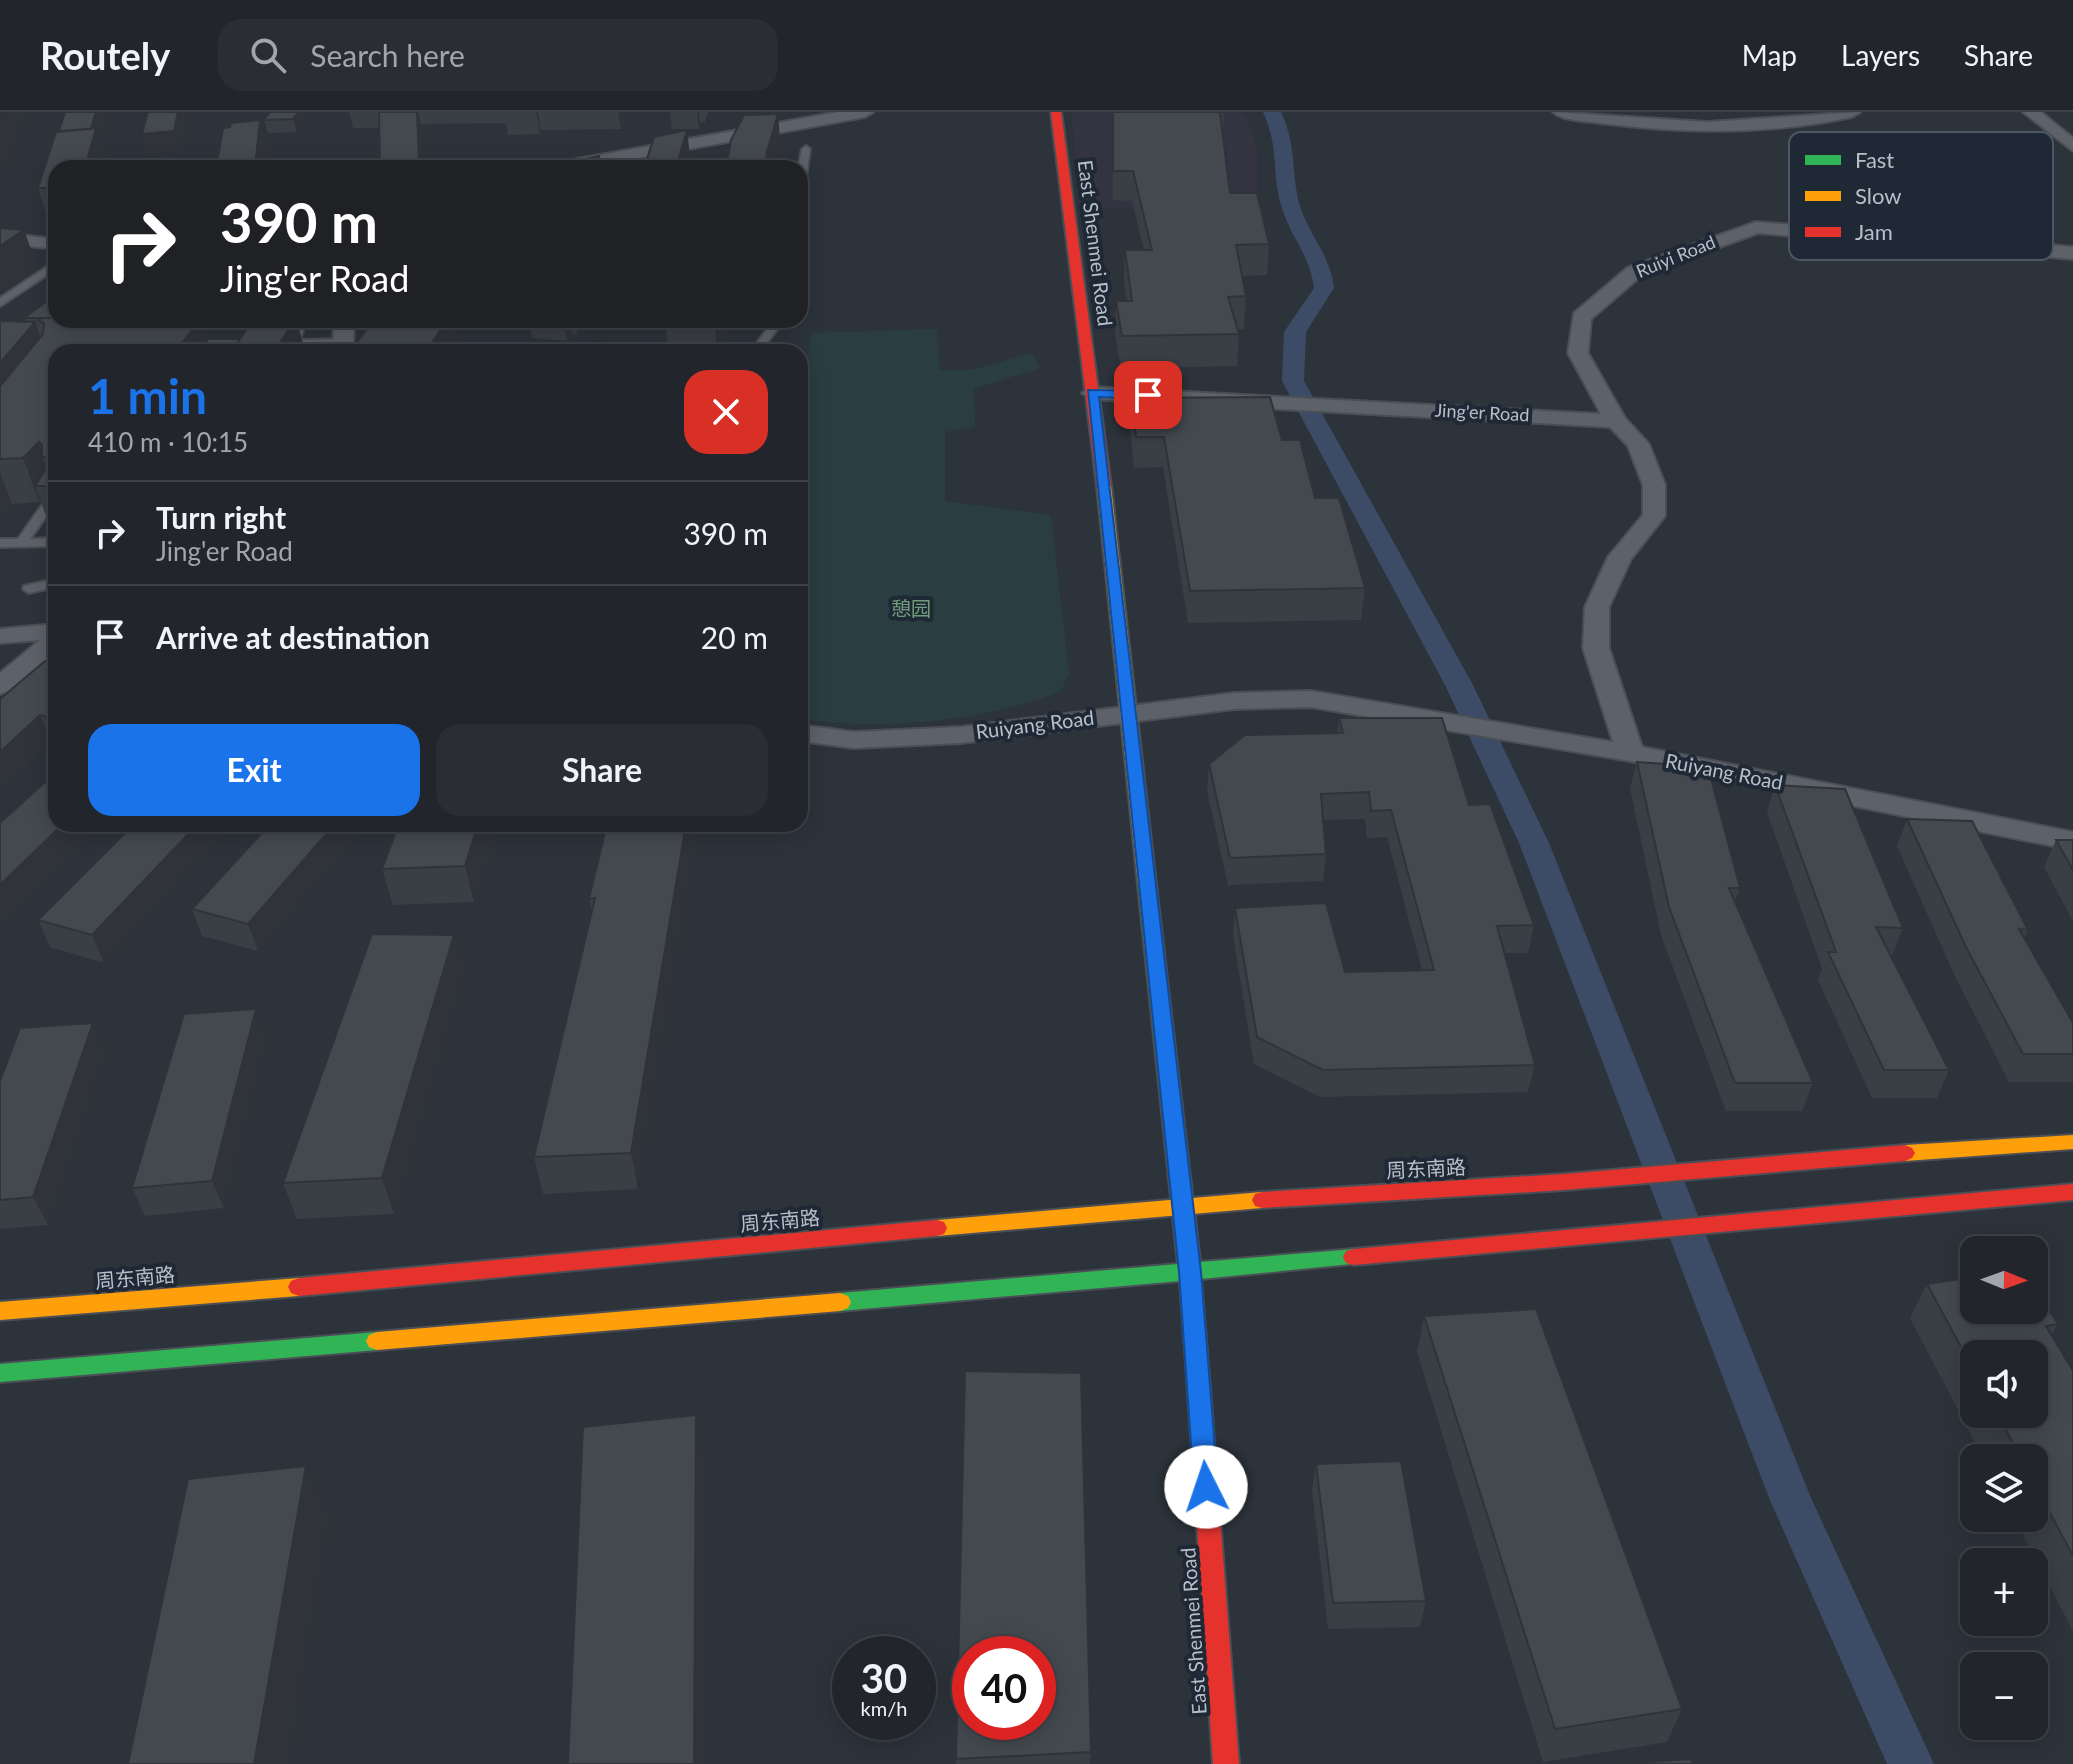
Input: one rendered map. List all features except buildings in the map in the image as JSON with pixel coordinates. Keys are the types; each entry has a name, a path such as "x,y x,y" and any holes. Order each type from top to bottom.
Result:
{"street":[{"path":"605,160 865,112"},
{"name":"East Shenmei Road","path":"1056,112 1092,393 1190,1272 1226,1764"},
{"path":"1561,112 1632,123 1727,129 1807,124 1852,112"},
{"path":"2031,112 2073,146"},
{"name":"Ruiyi Road","path":"1630,753 1596,648 1597,607 1620,557 1654,516 1654,485 1638,444 1616,421 1578,353 1581,317 1634,272 1756,227 1789,230"},
{"path":"0,238 48,243"},
{"name":"Ruiyi Road","path":"2053,251 2073,253"},
{"name":"Jing'er Road","path":"1092,393 1261,399 1616,421"},
{"path":"0,636 48,632"},
{"path":"0,686 48,646"},
{"name":"Ruiyang Road","path":"808,734 854,740 961,735 1234,701 1311,699 1630,753 2073,841"},
{"name":"周东南路","path":"0,1311 323,1285 1182,1205 1564,1182 1761,1163 2073,1142"},
{"path":"0,1373 1190,1272 2073,1192"}],"lane":[{"path":"804,160 806,149"},
{"path":"0,303 48,270"},
{"path":"294,344 299,328"},
{"path":"21,543 48,505"},
{"path":"0,543 48,542"},
{"path":"29,589 48,585"}],"shaded area":[{"path":"1071,112 1241,112 1246,116 1257,146 1257,209 1080,208"}],"green space":[{"name":"憩园","path":"937,329 940,370 973,370 1032,353 1040,368 974,389 975,427 945,432 945,501 1051,515 1069,674 1061,691 999,710 933,721 865,724 808,720 808,355 811,333"}],"waterway":[{"path":"1272,112 1283,135 1291,208 1321,265 1324,288 1295,332 1293,381 1459,685 1534,843 1790,1498 1911,1764"}],"traffic: fast":[{"path":"1147,885 1190,1272 1198,1377"},
{"path":"840,1302 1354,1257"},
{"path":"0,1373 377,1341"}],"traffic: slow":[{"path":"1104,486 1147,885"},
{"path":"1905,1153 2073,1142"},
{"path":"937,1228 1262,1200"},
{"path":"0,1311 299,1287"},
{"path":"377,1341 840,1302"}],"traffic: jam":[{"path":"1056,112 1104,486"},
{"path":"1262,1200 1564,1182 1905,1153"},
{"path":"1354,1257 2073,1192"},
{"path":"299,1287 937,1228"},
{"path":"1198,1377 1226,1764"}],"route":[{"path":"1148,395 1092,393 1190,1272 1206,1487"}]}
